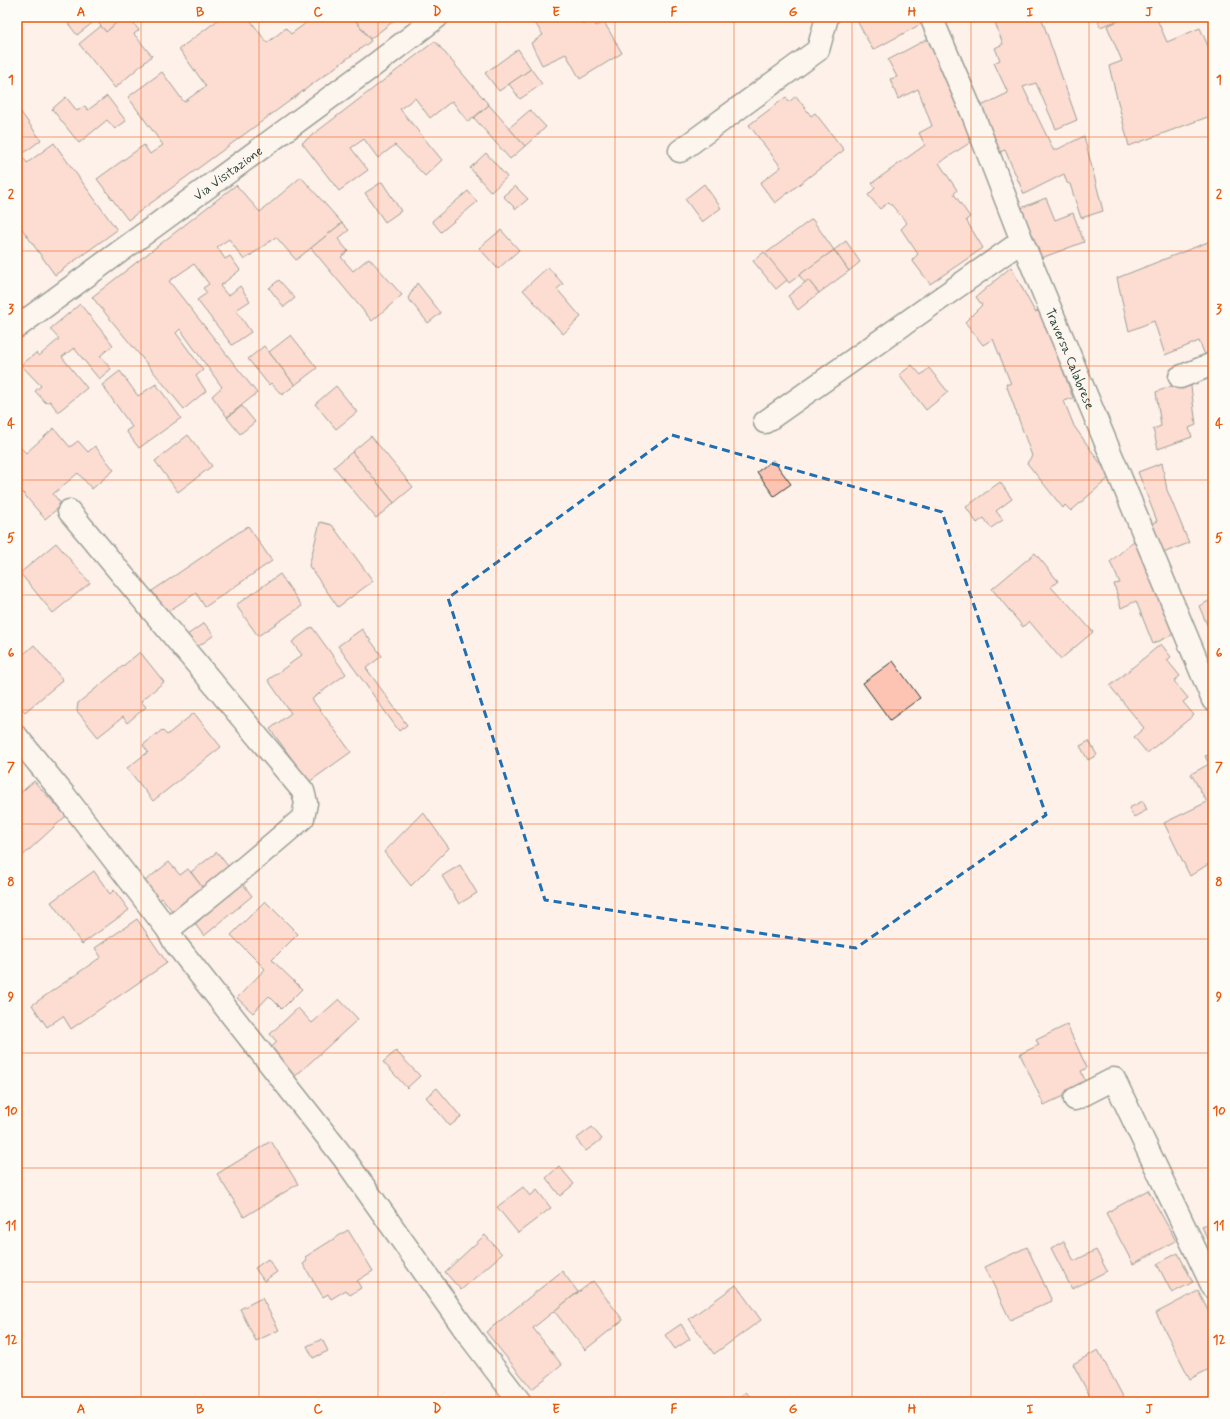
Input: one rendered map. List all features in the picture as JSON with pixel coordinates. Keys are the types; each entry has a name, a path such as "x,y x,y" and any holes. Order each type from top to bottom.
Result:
{"street":[{"name":"Via Visitazione","path":"17,327 373,66 437,17"},
{"path":"680,151 818,50 827,17"},
{"name":"Traversa Calabrese","path":"931,17 936,25 974,117 1022,241 1213,700"},
{"path":"765,422 1022,241"},
{"path":"1180,377 1213,364"},
{"path":"69,511 303,790 306,803 303,818 238,874 168,930"},
{"path":"17,737 65,796 168,930 175,943 343,1157 471,1338 520,1402"},
{"path":"1075,1099 1114,1079 1213,1287"}],"highlighted area":[{"path":"672,435 942,512 1046,815 856,948 545,900 448,598"}],"building":[{"path":"73,17 123,17 106,32 96,20 77,35 67,22"},
{"path":"123,17 128,17 139,30 134,34 152,56 115,88 79,44 101,26 106,32"},
{"path":"222,17 232,17 234,19 237,17 248,17 267,43 286,28 291,34 306,23 302,17 353,17 371,41 128,220 97,179 144,145 150,154 163,145 128,97 162,72 184,102 206,86 179,49"},
{"path":"353,17 399,17 370,39"},
{"path":"531,17 580,17 584,25 592,18 596,26 604,22 622,53 580,79 566,54 542,65 531,43 543,35"},
{"path":"855,17 917,17 921,24 873,50"},
{"path":"993,17 1041,17 1077,120 1056,129 1036,83 1023,87 1054,151 1084,136 1103,211 1081,218 1070,184 1067,183 1064,174 1024,194 1005,150 997,153 977,108 1008,93 994,63 1000,60 995,48 1003,44"},
{"path":"1097,17 1127,17 1100,27"},
{"path":"1127,17 1156,17 1167,42 1200,28 1213,57 1213,115 1129,146 1109,66 1122,61 1107,26"},
{"path":"929,38 974,140 939,163 957,190 954,194 970,217 966,220 983,248 930,284 912,260 918,254 901,229 907,223 889,202 880,209 868,195 875,188 872,183 925,145 919,133 932,126 918,89 898,99 890,79 897,77 888,60"},
{"path":"435,41 489,105 468,122 452,101 430,118 415,98 400,109 442,160 425,176 395,145 378,158 364,139 351,148 368,170 339,191 302,143"},
{"path":"518,49 531,69 499,91 485,73"},
{"path":"531,69 542,84 520,99 509,84"},
{"path":"107,96 126,121 115,129 107,120 79,143 52,109 66,97 77,111 85,106 88,110"},
{"path":"796,96 811,116 815,113 844,150 775,203 760,183 781,167 749,125 786,97 789,102"},
{"path":"489,105 525,146 510,159 474,118"},
{"path":"530,110 546,127 525,146 509,128"},
{"path":"20,111 41,140 17,158 17,114"},
{"path":"54,143 117,230 55,275 17,222 17,160 22,156 27,163"},
{"path":"486,153 507,177 491,192 470,168"},
{"path":"301,177 342,223 296,260 276,237 244,260 229,239 217,247 225,259 230,256 240,270 220,286 228,296 240,286 250,301 236,310 251,332 232,345 197,300 207,293 203,288 209,284 194,264 169,281 257,393 227,417 212,396 222,387 180,329 176,333 203,370 196,376 206,391 184,409 92,297 236,185 260,212"},
{"path":"382,182 401,211 385,222 365,193"},
{"path":"704,184 721,208 702,222 685,199"},
{"path":"515,186 528,199 516,209 503,196"},
{"path":"468,191 477,202 441,232 432,221"},
{"path":"1046,198 1055,220 1073,213 1084,242 1036,260 1016,210"},
{"path":"812,219 834,250 789,283 765,254"},
{"path":"342,223 349,230 338,239 348,251 341,257 353,271 369,258 402,295 372,321 311,248"},
{"path":"501,230 519,250 498,269 479,248"},
{"path":"1213,240 1213,355 1206,357 1199,341 1165,355 1154,321 1129,331 1117,278"},
{"path":"846,241 860,262 849,271 834,250"},
{"path":"834,250 849,271 819,293 808,280 805,283 799,275"},
{"path":"764,252 787,280 776,289 753,261"},
{"path":"548,267 563,284 557,289 581,317 563,334 523,290"},
{"path":"1011,267 1035,312 1042,310 1073,398 1064,401 1074,426 1110,477 1071,511 1065,505 1063,508 1027,463 1032,456 1006,384 1011,384 993,339 983,345 965,322 982,305 976,297"},
{"path":"279,280 295,298 284,307 269,288"},
{"path":"808,280 819,293 798,310 788,296"},
{"path":"417,283 441,313 428,323 408,298"},
{"path":"80,304 113,345 100,356 111,369 99,379 74,348 62,357 87,388 58,412 50,401 46,403 35,391 41,386 21,365 36,353 39,356 59,339 50,329"},
{"path":"291,335 317,368 295,385 269,352"},
{"path":"264,346 295,385 282,395 271,383 269,385 248,359"},
{"path":"912,365 921,375 929,368 948,392 926,410 899,375"},
{"path":"120,371 138,396 156,384 181,418 139,448 126,431 132,427 102,385"},
{"path":"1190,379 1196,425 1189,428 1192,437 1158,449 1153,429 1161,426 1156,392"},
{"path":"336,386 357,412 336,429 315,404"},
{"path":"242,406 255,422 240,434 227,418"},
{"path":"54,428 70,447 78,441 88,452 95,446 114,470 92,489 78,473 53,494 62,505 45,519 17,486 17,444 26,453"},
{"path":"188,435 212,466 178,492 155,461"},
{"path":"371,436 413,487 394,503 352,452"},
{"path":"352,452 394,503 376,518 334,467"},
{"path":"773,460 791,484 774,496 757,472"},
{"path":"1162,463 1167,490 1189,543 1163,553 1151,524 1157,521 1138,472"},
{"path":"1000,482 1012,499 996,511 1003,520 991,528 984,518 977,523 966,507"},
{"path":"320,522 332,525 373,581 338,607 309,566"},
{"path":"248,526 272,561 205,607 196,593 167,612 152,591"},
{"path":"1136,539 1176,633 1153,644 1136,601 1121,608 1114,584 1120,583 1110,562"},
{"path":"56,543 90,583 53,613 20,573"},
{"path":"1035,553 1058,581 1051,587 1063,600 1064,599 1093,632 1061,659 1029,621 1023,627 992,589"},
{"path":"280,574 302,606 258,636 236,605"},
{"path":"1211,600 1213,605 1213,625 1208,627 1199,606"},
{"path":"204,623 214,635 192,651 183,638"},
{"path":"312,627 346,674 312,699 351,752 309,782 270,729 291,713 268,680 302,655 292,642"},
{"path":"362,629 382,656 366,668 407,725 399,731 338,646"},
{"path":"1161,644 1171,657 1167,660 1180,676 1174,681 1188,698 1183,702 1194,715 1147,753 1134,737 1144,728 1110,686"},
{"path":"34,645 63,680 25,712 17,703 17,660"},
{"path":"140,652 164,682 141,701 146,707 127,723 123,717 98,737 77,711 78,703"},
{"path":"893,661 920,698 890,720 863,683"},
{"path":"194,713 221,747 153,801 127,768 148,752 143,745 162,730 167,735"},
{"path":"1089,741 1097,755 1088,760 1080,746"},
{"path":"1213,754 1213,861 1190,876 1164,823 1207,802 1191,774 1209,764 1205,756"},
{"path":"34,781 66,816 17,861 17,796"},
{"path":"1143,801 1147,810 1134,817 1129,808"},
{"path":"423,812 449,848 411,886 384,852"},
{"path":"217,852 231,870 205,891 191,872"},
{"path":"169,862 180,875 188,869 207,893 177,917 162,898 155,904 140,885"},
{"path":"460,865 477,893 459,904 442,876"},
{"path":"94,871 110,894 114,890 129,910 82,944 51,902"},
{"path":"239,879 252,896 204,936 195,924 201,919 197,914"},
{"path":"265,901 298,934 272,960 302,989 282,1009 269,996 253,1013 237,998 265,969 231,935"},
{"path":"137,919 167,963 71,1029 63,1016 47,1027 32,1005 101,957 95,948"},
{"path":"339,999 358,1019 290,1081 264,1054 277,1042 270,1034 298,1008 312,1023"},
{"path":"1067,1025 1087,1068 1081,1071 1087,1085 1044,1105 1020,1054 1039,1045 1036,1040"},
{"path":"396,1051 420,1076 407,1088 383,1062"},
{"path":"437,1088 461,1117 450,1126 426,1097"},
{"path":"592,1127 602,1139 586,1151 576,1139"},
{"path":"271,1141 298,1184 244,1217 217,1174"},
{"path":"559,1166 574,1184 560,1196 546,1178"},
{"path":"523,1187 530,1196 537,1190 551,1208 518,1233 497,1207"},
{"path":"1148,1190 1176,1241 1133,1264 1106,1213"},
{"path":"1212,1222 1213,1237 1207,1239 1202,1226"},
{"path":"348,1230 373,1271 357,1281 361,1288 350,1295 346,1290 331,1299 328,1294 323,1297 303,1264 307,1261 305,1257"},
{"path":"485,1235 502,1254 461,1290 445,1272"},
{"path":"1064,1241 1074,1261 1096,1250 1107,1271 1072,1289 1051,1248"},
{"path":"1027,1247 1052,1301 1010,1320 985,1267"},
{"path":"1178,1253 1193,1282 1172,1293 1157,1264"},
{"path":"268,1259 277,1272 264,1281 255,1268"},
{"path":"562,1271 578,1292 533,1328 562,1365 532,1389 486,1332"},
{"path":"593,1281 623,1320 585,1350 554,1311"},
{"path":"736,1285 761,1320 714,1354 689,1319"},
{"path":"1198,1291 1213,1320 1213,1367 1190,1379 1156,1313"},
{"path":"262,1298 279,1330 256,1341 240,1309"},
{"path":"681,1324 690,1339 675,1349 665,1335"},
{"path":"322,1339 328,1351 313,1358 307,1346"},
{"path":"1098,1350 1126,1402 1093,1402 1073,1364"},
{"path":"746,1392 754,1402 733,1402"}]}
